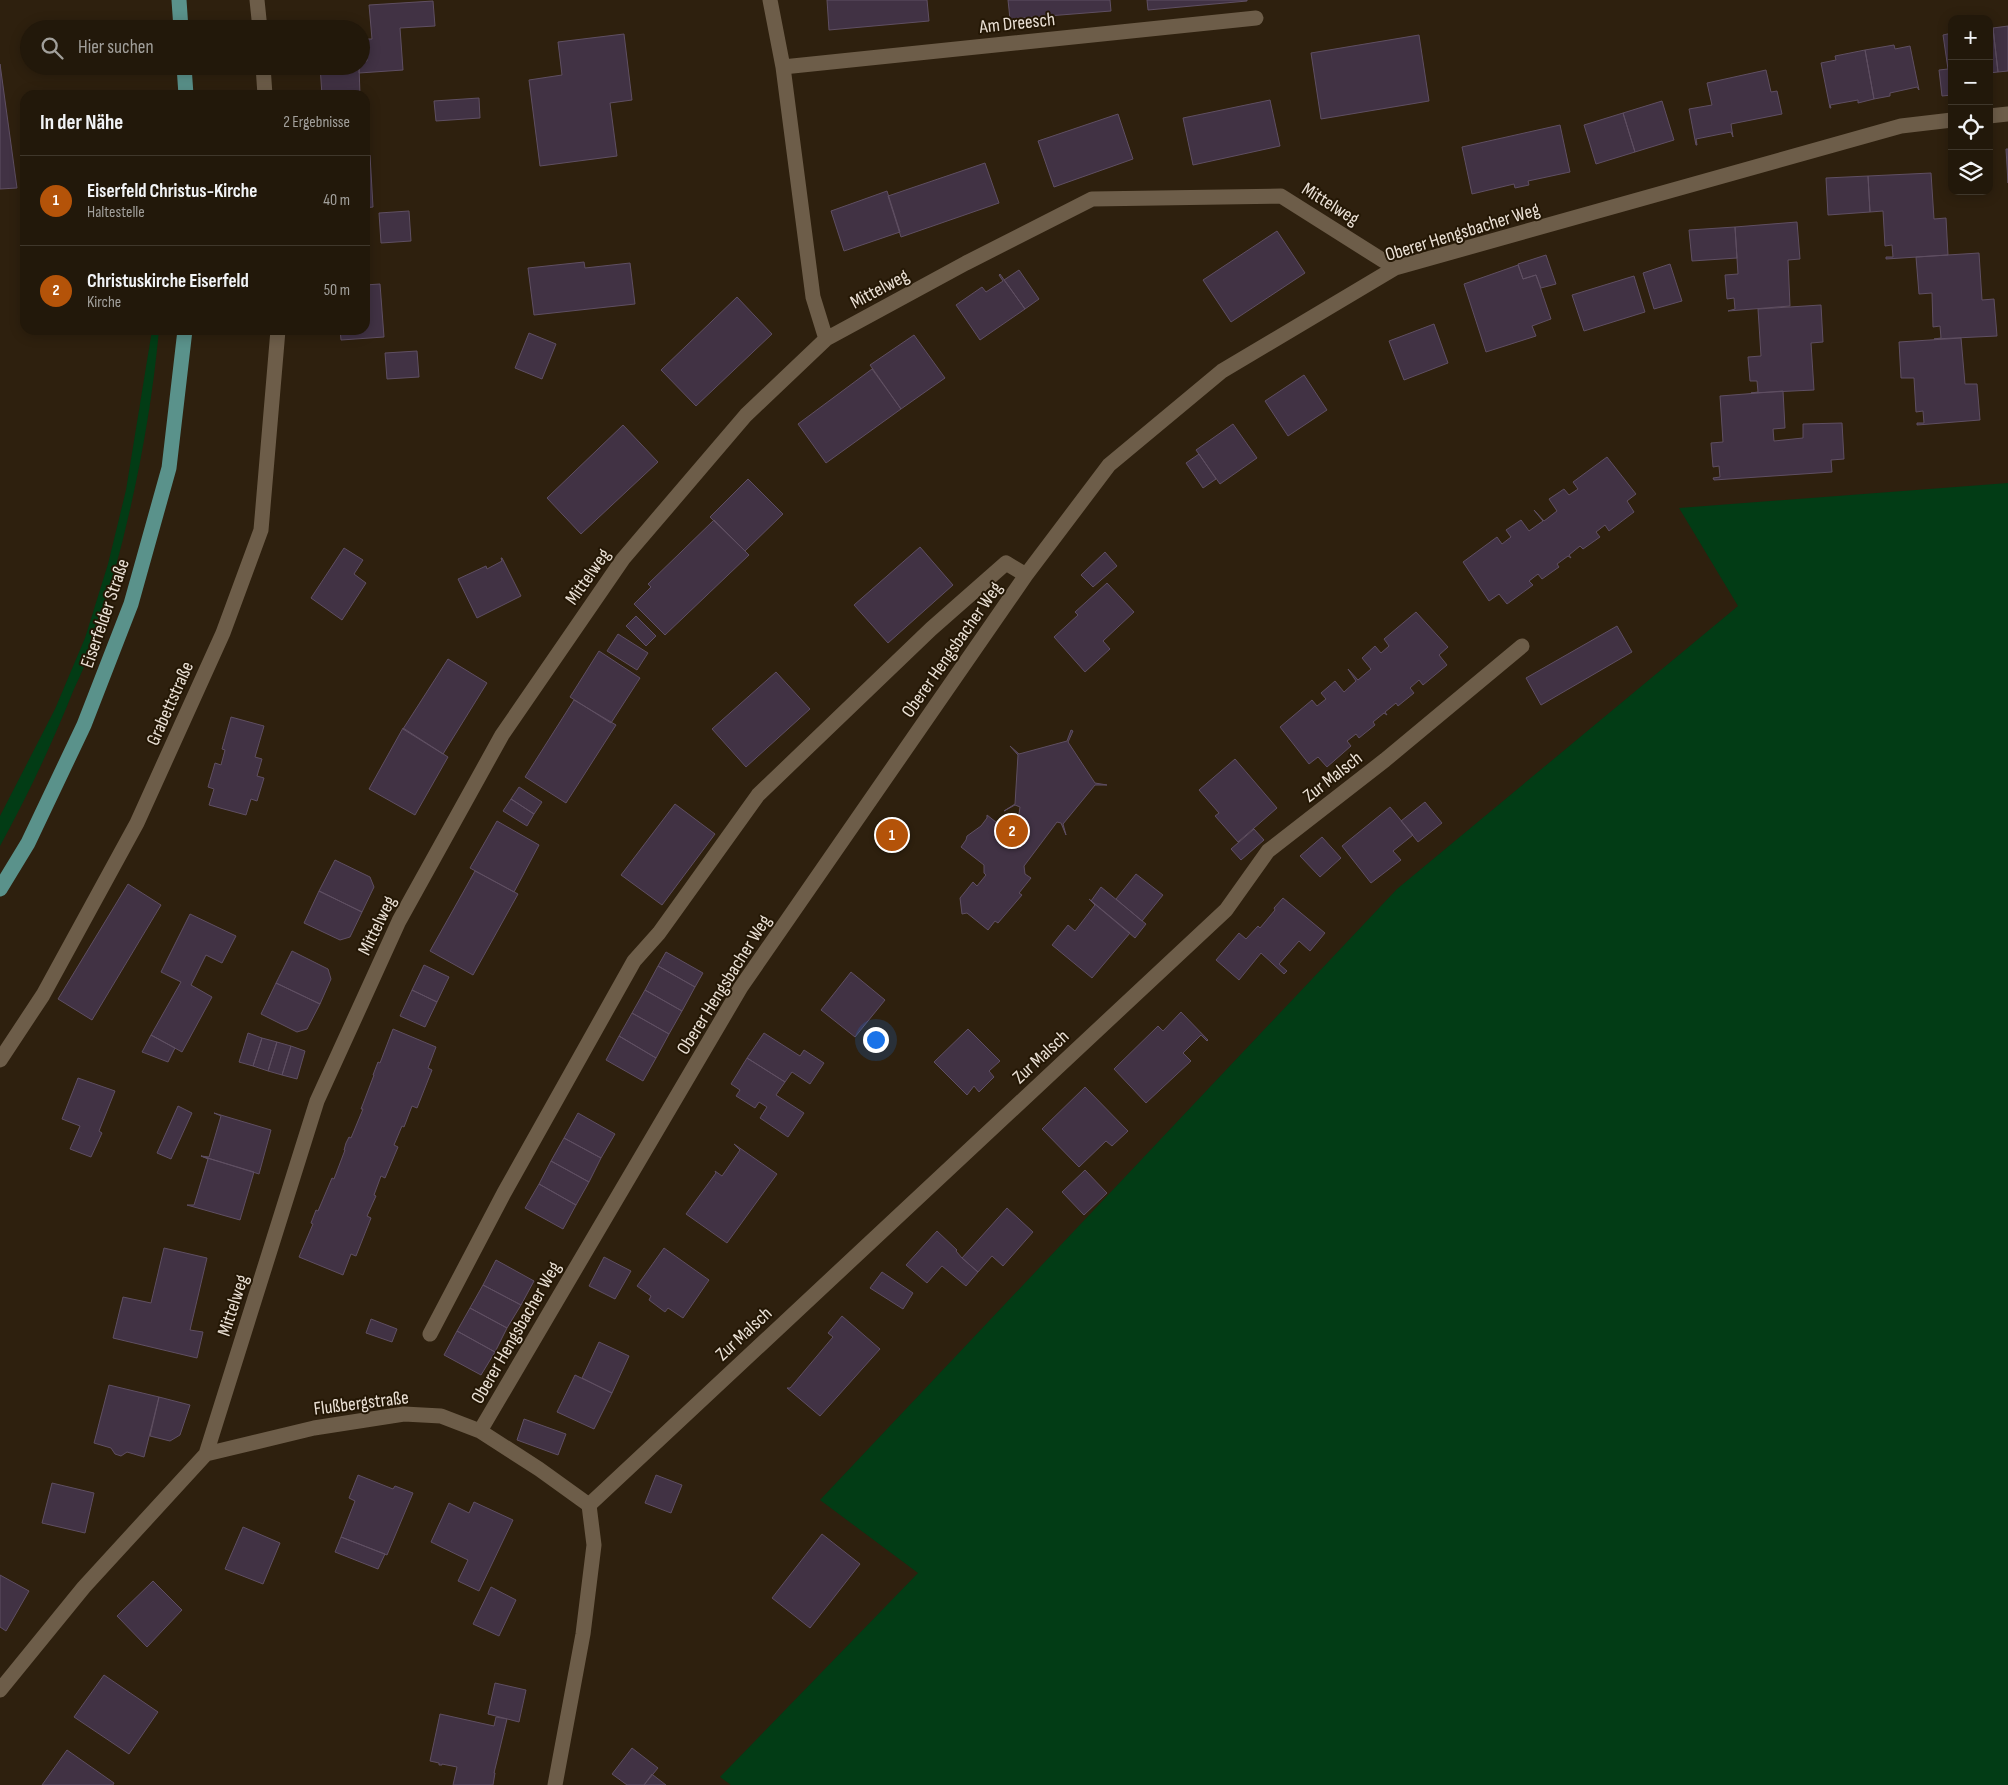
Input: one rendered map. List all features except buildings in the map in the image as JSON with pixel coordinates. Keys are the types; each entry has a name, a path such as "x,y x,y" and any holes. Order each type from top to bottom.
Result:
{"main road":[{"path":"179,0 180,20"},
{"path":"185,75 186,90"},
{"name":"Eiserfelder Straße","path":"0,889 28,843 84,725 131,604 169,468 184,335"}],"street":[{"path":"257,0 259,20"},
{"path":"770,0 783,67 813,297 826,339"},
{"name":"Am Dreesch","path":"783,67 1256,18"},
{"path":"264,75 265,90"},
{"path":"1993,116 2008,114"},
{"name":"Oberer Hengsbacher Weg","path":"480,1431 741,987 1026,575 1109,465 1222,371 1395,268 1901,126 1948,120"},
{"name":"Mittelweg","path":"206,1454 317,1101 399,921 502,735 623,560 746,415 826,339 966,263 1092,199 1281,196 1395,268"},
{"name":"Grabettstraße","path":"0,1060 43,995 136,823 223,633 261,530 278,335"},
{"name":"Oberer Hengsbacher Weg","path":"430,1334 504,1193 634,961 660,933 758,795 931,629 1006,563 1026,575"},
{"name":"Zur Malsch","path":"589,1505 1226,910 1268,851 1385,760 1522,646"},
{"name":"Flußbergstraße","path":"206,1454 314,1428 404,1414 441,1416 480,1431 539,1469 589,1505"},
{"path":"0,1690 84,1587 206,1454"},
{"path":"554,1785 584,1624 594,1545 589,1505"}],"green space":[{"path":"151,335 158,335 149,410 135,489 105,605 89,655 58,729 0,846 0,816 55,709 85,638 108,564 126,490"},
{"path":"2008,483 2008,1785 731,1785 720,1777 918,1573 820,1500 1397,889 1738,606 1679,508"}],"place":[{"name":"Christuskirche Eiserfeld","path":"1012,831"},
{"name":"Eiserfeld Christus-Kirche","path":"892,835"}]}
